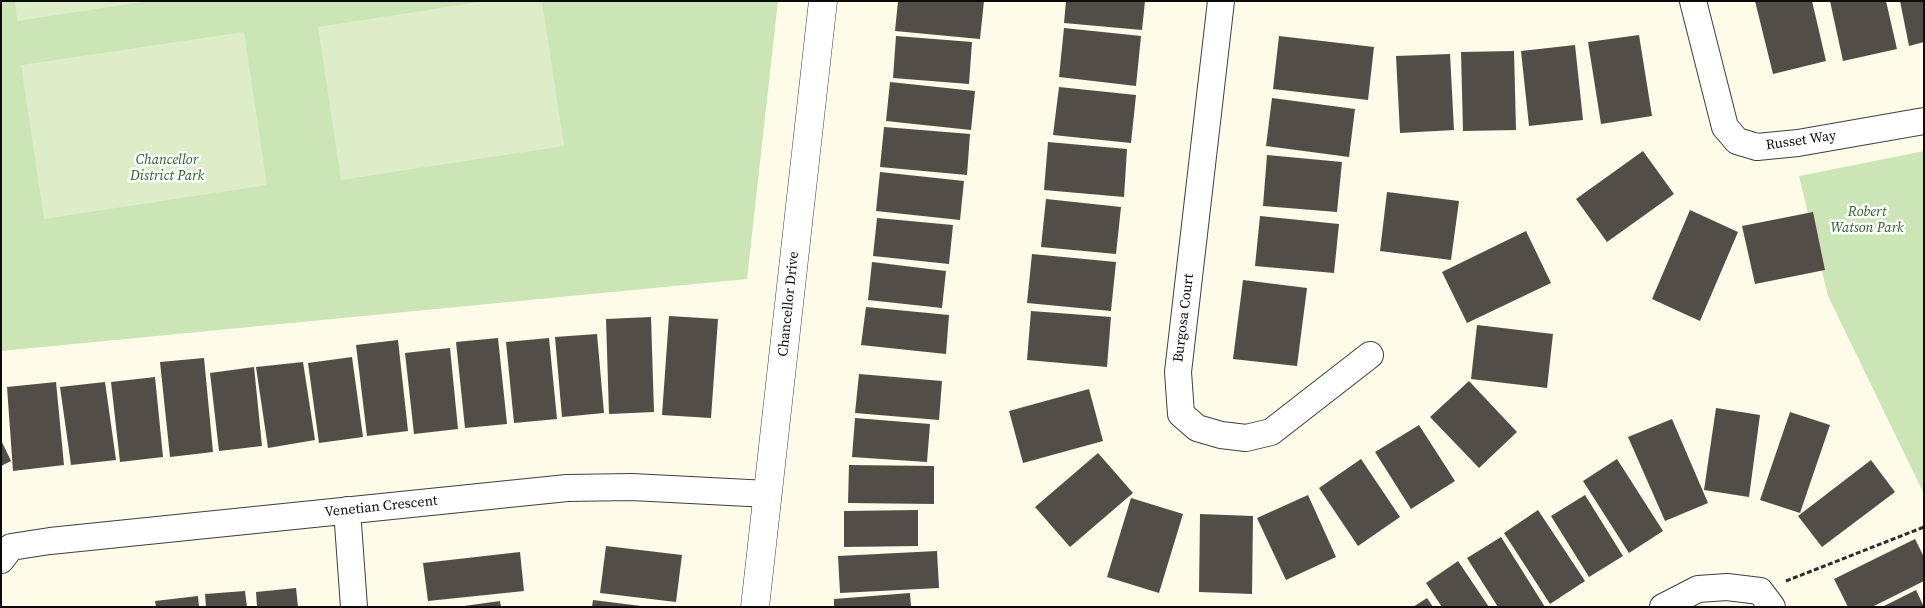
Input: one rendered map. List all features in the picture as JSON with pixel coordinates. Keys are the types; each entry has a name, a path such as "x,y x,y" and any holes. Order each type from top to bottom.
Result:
{"street":[{"name":"Chancellor Drive","path":"755,607 823,1"},
{"name":"Burgosa Court","path":"1221,1 1178,372 1182,414 1197,428 1221,435 1246,438 1271,432 1370,355"},
{"name":"Russet Way","path":"1693,1 1725,127 1737,141 1757,147 1798,143 1924,121"},
{"name":"Venetian Crescent","path":"1,560 11,547 30,544 567,488 632,487 768,494"},
{"path":"347,510 354,607"},
{"path":"1663,607 1698,589 1727,588 1766,599"}],"path":[{"path":"1766,599 1924,527"}],"green space":[{"name":"Chancellor District Park","path":"1,1 778,1 747,279 1,351"},
{"path":"15,1 149,1 17,21"},
{"path":"485,1 542,1 564,146 341,180 318,27"},
{"path":"244,32 267,185 44,219 21,65"},
{"name":"Robert Watson Park","path":"1924,151 1924,494 1828,296 1799,176"}],"building":[{"path":"898,1 984,1 980,39 895,31"},
{"path":"1066,1 1145,1 1142,30 1064,23"},
{"path":"1755,1 1812,1 1826,61 1773,74"},
{"path":"1830,1 1886,1 1897,49 1843,61"},
{"path":"1900,1 1924,1 1924,42 1909,46"},
{"path":"1064,28 1141,36 1136,86 1059,77"},
{"path":"1639,35 1652,116 1601,124 1588,42"},
{"path":"896,36 972,42 969,84 893,78"},
{"path":"1279,36 1374,47 1368,100 1273,89"},
{"path":"1575,45 1583,120 1529,126 1521,51"},
{"path":"1514,51 1516,130 1463,131 1461,52"},
{"path":"1450,54 1454,130 1400,133 1396,56"},
{"path":"890,82 975,91 971,130 886,121"},
{"path":"1059,87 1136,95 1131,143 1053,135"},
{"path":"1272,98 1355,109 1349,157 1266,146"},
{"path":"884,127 970,134 967,175 880,167"},
{"path":"1048,142 1127,149 1124,197 1044,190"},
{"path":"1643,151 1674,194 1607,242 1576,199"},
{"path":"1267,155 1342,162 1337,212 1263,206"},
{"path":"880,172 964,181 960,220 876,211"},
{"path":"1387,192 1459,201 1451,260 1380,251"},
{"path":"1046,199 1121,207 1116,254 1041,247"},
{"path":"1690,210 1738,232 1700,321 1652,299"},
{"path":"1813,212 1825,270 1755,284 1742,226"},
{"path":"1260,216 1339,224 1334,273 1255,266"},
{"path":"877,218 953,225 949,264 873,256"},
{"path":"1526,231 1551,283 1467,323 1442,272"},
{"path":"1032,254 1116,262 1111,311 1027,303"},
{"path":"872,262 946,271 942,308 868,300"},
{"path":"1243,280 1307,288 1297,366 1233,359"},
{"path":"866,307 949,315 946,354 861,345"},
{"path":"1031,311 1111,317 1107,367 1027,360"},
{"path":"669,316 718,319 711,418 662,415"},
{"path":"651,317 654,412 609,414 606,319"},
{"path":"1477,325 1553,334 1547,388 1471,379"},
{"path":"597,334 604,413 562,417 555,337"},
{"path":"498,338 507,424 465,428 456,342"},
{"path":"549,338 557,419 514,423 506,342"},
{"path":"398,340 408,431 367,436 356,345"},
{"path":"450,348 458,429 414,434 405,353"},
{"path":"352,357 363,437 319,443 308,363"},
{"path":"204,358 213,452 170,457 160,362"},
{"path":"303,362 315,440 268,448 256,367"},
{"path":"254,367 262,446 219,451 210,373"},
{"path":"859,374 942,381 939,420 855,413"},
{"path":"155,377 163,457 120,462 111,382"},
{"path":"1469,381 1517,432 1479,468 1430,417"},
{"path":"56,382 64,465 13,471 7,387"},
{"path":"105,382 116,460 71,465 60,387"},
{"path":"1089,389 1103,441 1023,463 1009,411"},
{"path":"1716,408 1760,415 1749,497 1704,490"},
{"path":"1790,412 1830,425 1800,513 1760,500"},
{"path":"855,418 930,424 927,462 852,457"},
{"path":"1672,419 1708,503 1665,521 1628,437"},
{"path":"1419,425 1455,481 1411,509 1375,452"},
{"path":"1,440 11,461 1,466"},
{"path":"1098,453 1133,493 1070,547 1035,507"},
{"path":"1361,459 1400,517 1358,546 1319,488"},
{"path":"1617,459 1663,531 1629,553 1583,481"},
{"path":"1871,460 1895,492 1822,547 1798,516"},
{"path":"849,465 934,466 934,504 848,503"},
{"path":"1308,495 1336,557 1286,580 1257,518"},
{"path":"1585,495 1623,556 1589,577 1551,516"},
{"path":"1131,498 1183,514 1159,593 1107,577"},
{"path":"918,510 918,546 844,547 844,511"},
{"path":"1538,510 1585,581 1550,604 1504,533"},
{"path":"1200,514 1253,516 1252,594 1199,592"},
{"path":"1501,537 1545,607 1498,607 1467,558"},
{"path":"1915,539 1924,557 1924,581 1872,607 1848,607 1834,579"},
{"path":"606,546 682,555 676,602 600,593"},
{"path":"937,551 939,588 840,593 838,556"},
{"path":"520,552 524,591 428,601 423,563"},
{"path":"1458,561 1489,607 1442,607 1426,583"},
{"path":"296,588 298,607 257,607 256,592"},
{"path":"1916,590 1924,607 1882,607"},
{"path":"245,591 247,607 206,607 205,594"},
{"path":"910,593 911,607 834,607 834,599"},
{"path":"198,596 199,607 156,607 155,601"},
{"path":"1427,598 1433,607 1413,607"},
{"path":"593,600 641,606 641,607 592,607"},
{"path":"500,601 501,607 464,607 464,606"}]}
